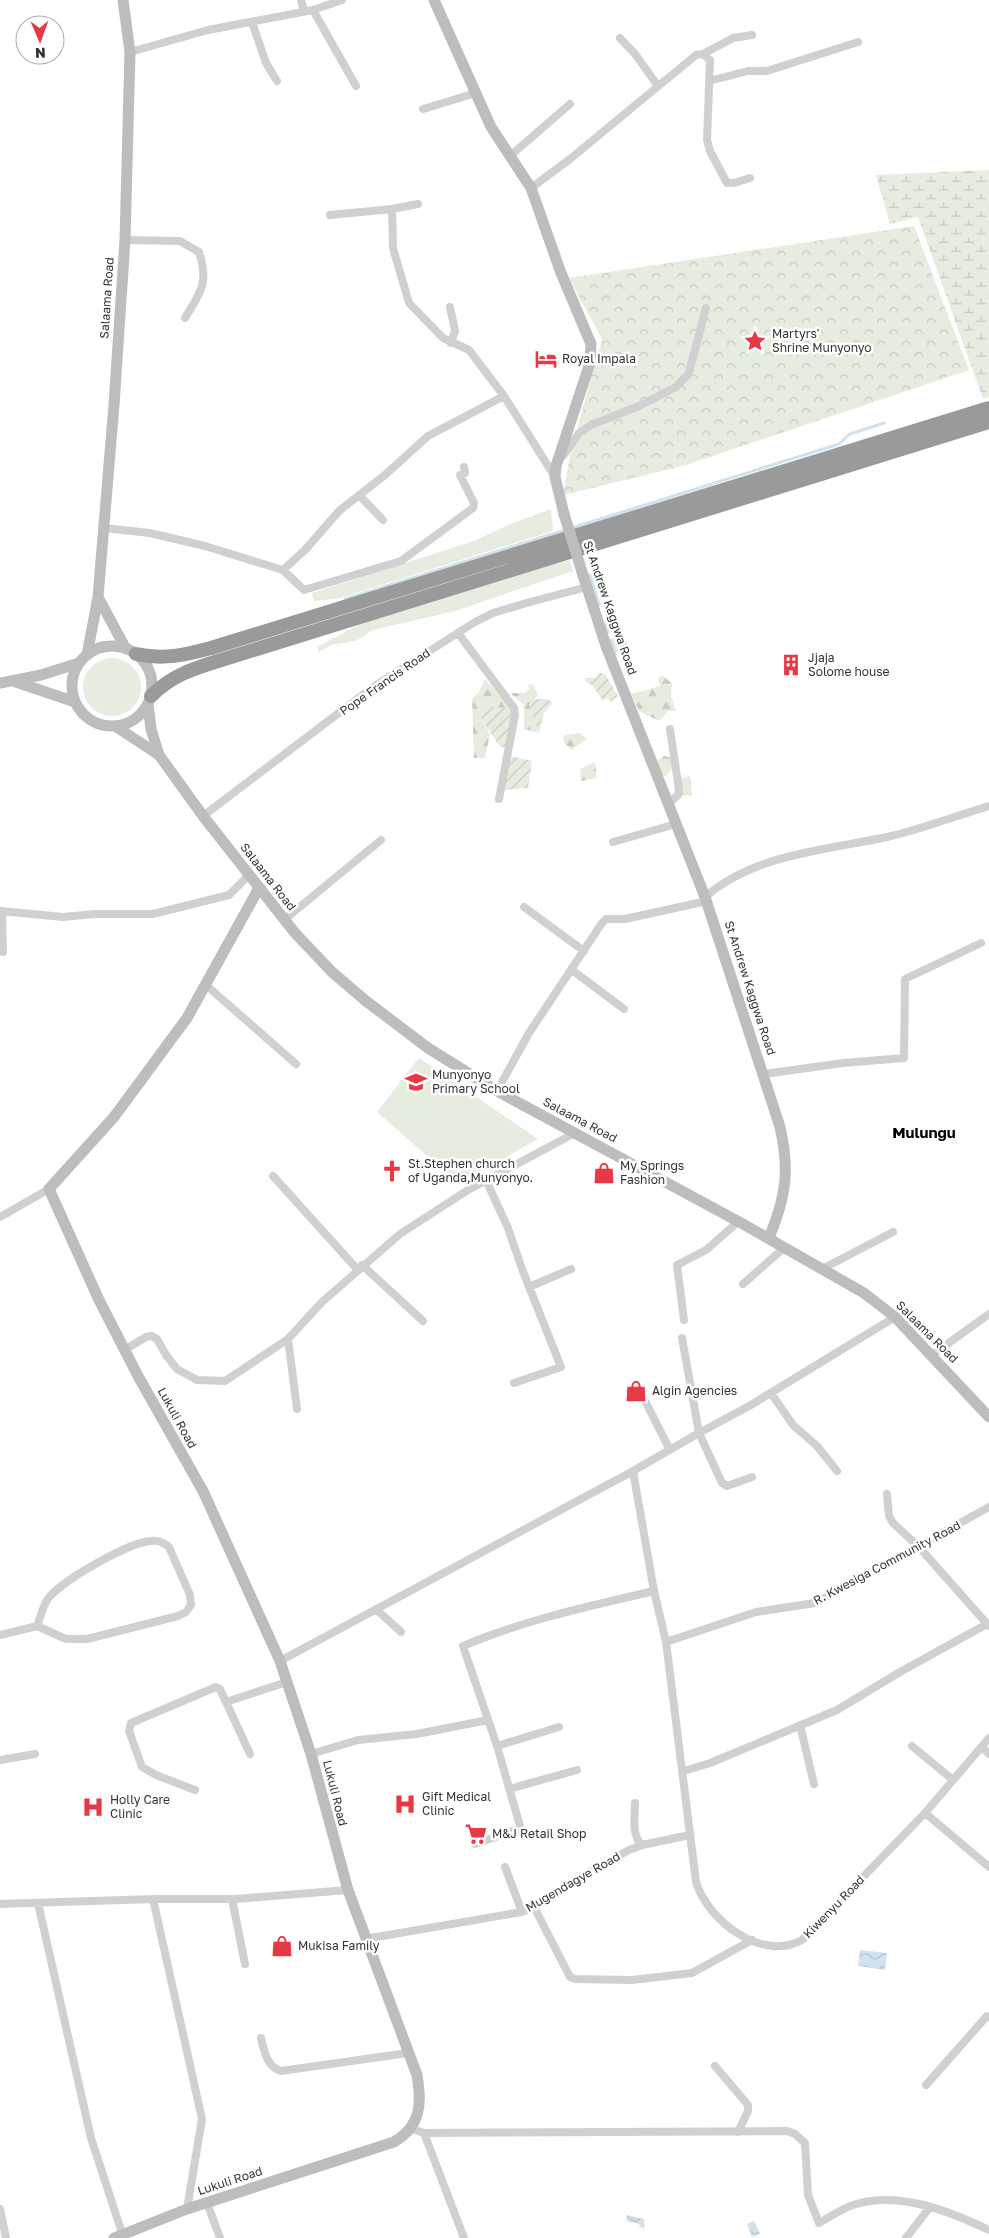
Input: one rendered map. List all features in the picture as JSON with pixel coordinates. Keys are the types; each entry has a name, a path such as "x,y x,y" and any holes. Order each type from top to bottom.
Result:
{"highway":[{"path":"131,652 154,658 176,658 989,408"},
{"path":"149,700 164,683 180,673 989,422"}],"street":[{"name":"Salaama Road","path":"83,659 98,597 125,240 130,52 124,0"},
{"path":"301,0 304,12"},
{"path":"130,52 208,30 313,10 342,0"},
{"path":"434,0 491,127 531,188 561,273 591,344 590,363 555,472"},
{"path":"313,10 356,86"},
{"path":"252,22 266,62 277,81"},
{"path":"531,188 570,159 696,55 703,54 733,38 752,35"},
{"path":"620,38 635,54 658,86"},
{"path":"709,81 748,71 767,71 858,42"},
{"path":"703,54 710,60 707,140 710,151 727,183 750,178"},
{"path":"423,109 476,92"},
{"path":"510,156 570,104"},
{"path":"330,215 392,209 418,204"},
{"path":"392,209 392,248 409,303 437,332 451,343 469,350 504,396 555,472"},
{"path":"125,240 180,241 199,252 205,270 203,283 185,318"},
{"path":"450,307 455,331 451,343"},
{"path":"555,472 579,433 590,425 655,398 676,387 689,373 706,308"},
{"path":"283,570 305,550 339,511 428,436 504,396"},
{"path":"104,528 150,533 206,546 283,570 304,590 401,561 473,508 474,503 460,475 465,473 464,468"},
{"name":"St Andrew Kaggwa Road","path":"555,472 564,514 606,646 706,899 764,1074 784,1143 787,1171 783,1203 769,1238"},
{"path":"359,495 383,520"},
{"name":"Pope Francis Road","path":"203,816 374,687 458,633 493,613 587,587"},
{"path":"83,659 72,682 75,702 82,712 91,720 103,725 115,726 131,721 149,700 150,673 131,652 98,597"},
{"path":"458,633 514,708 515,715 499,799"},
{"path":"0,683 14,681 83,659 106,647 131,652"},
{"path":"14,681 75,702"},
{"name":"Salaama Road","path":"149,700 151,729 159,755 203,816 284,920 332,972 366,1001 428,1048 497,1091 824,1268 864,1293 894,1318 932,1355 989,1417"},
{"name":"Salaama Road","path":"115,726 159,755"},
{"path":"668,804 678,795 679,790 670,729"},
{"path":"497,1091 532,1028 606,920 625,919 706,899 726,881 764,864 896,835 989,806"},
{"path":"613,842 676,824"},
{"path":"284,920 381,840"},
{"path":"3,952 1,911 63,917 94,914 153,914 229,895 249,875"},
{"path":"0,1218 49,1189 120,1110 187,1018 207,986 259,888"},
{"path":"524,907 584,952"},
{"path":"764,1074 843,1063 904,1058 905,979 981,943"},
{"path":"572,970 624,1009"},
{"path":"207,986 296,1064"},
{"path":"126,1349 146,1337 152,1336 157,1338 166,1356 177,1369 197,1380 226,1382 288,1339 322,1302 400,1234 486,1180 575,1133"},
{"path":"273,1176 360,1267 423,1321"},
{"path":"486,1180 508,1228 561,1367 514,1384"},
{"name":"Lukuli Road","path":"49,1189 100,1300 138,1376 203,1491 280,1661 311,1754 348,1890 408,2053 419,2089 419,2107 412,2129 404,2136 380,2147 187,2209 118,2236"},
{"path":"684,1320 677,1265 706,1250 739,1222"},
{"path":"824,1268 893,1232"},
{"path":"743,1284 785,1247"},
{"path":"529,1287 571,1269"},
{"path":"932,1355 989,1314"},
{"path":"280,1661 633,1471 771,1393 894,1318"},
{"path":"682,1338 699,1432 722,1484 727,1486 752,1477"},
{"path":"288,1339 297,1409"},
{"path":"771,1393 793,1425 817,1446 837,1471"},
{"path":"644,1399 670,1450"},
{"name":"Kiwenyu Road","path":"633,1471 654,1591 666,1642 684,1771 696,1882 704,1902 723,1922 752,1940 774,1947 785,1947 802,1940 925,1813 989,1738"},
{"path":"684,1771 710,1762 852,1702 900,1672 988,1625 919,1548 893,1523 890,1516 887,1494"},
{"name":"R. Kwesiga Community Road","path":"666,1642 756,1612 815,1603 919,1548 989,1507"},
{"path":"0,1635 37,1626 66,1639 87,1639 178,1616 186,1612 191,1605 190,1595 169,1548 164,1543 152,1540 136,1544 98,1563 63,1585 48,1600 37,1626"},
{"path":"475,1844 519,1829 519,1820 464,1646 492,1633 540,1619 654,1591"},
{"path":"376,1609 401,1632"},
{"path":"226,1702 287,1682"},
{"path":"195,1790 142,1767 135,1752 129,1726 131,1723 216,1688 220,1689 250,1754"},
{"path":"311,1754 358,1740 417,1734 488,1720"},
{"path":"800,1725 814,1784"},
{"path":"497,1746 560,1727"},
{"path":"912,1746 953,1780"},
{"path":"982,1746 989,1754"},
{"path":"0,1760 35,1754"},
{"path":"509,1789 577,1770"},
{"path":"635,1804 636,1840 642,1845"},
{"path":"925,1813 989,1867"},
{"name":"Mugendagye Road","path":"365,1939 522,1912 534,1907 603,1864 642,1845 690,1835"},
{"path":"505,1867 522,1912"},
{"path":"0,1904 153,1898 232,1899 348,1890"},
{"path":"153,1898 202,2119 187,2209"},
{"path":"232,1899 245,1964"},
{"path":"38,1903 91,2138 118,2236"},
{"path":"534,1907 566,1971 570,1977 575,1979 632,1980 692,1973 752,1940"},
{"path":"926,2085 989,2015"},
{"path":"262,2038 268,2060 272,2066 281,2071 408,2053"},
{"path":"715,2066 748,2104 748,2111 738,2132"},
{"path":"412,2129 424,2133 786,2131 794,2134 805,2143 808,2195 819,2223 845,2208 864,2202 901,2201 930,2207 961,2217 989,2230"},
{"path":"424,2133 464,2238"},
{"path":"207,2203 220,2238"},
{"path":"906,2238 930,2207"},
{"path":"0,2209 6,2238"}],"green space":[{"path":"989,170 989,397 983,399 918,217 890,224 876,175"},
{"path":"914,226 969,370 683,466 563,495 571,451 602,339 569,278"},
{"path":"551,509 553,531 340,598 314,601 312,593 474,541 510,524"},
{"path":"569,560 573,571 455,611 373,630 356,641 331,645 319,652 317,647 356,626 393,612"},
{"path":"618,636 626,640 627,647 615,653 612,639"},
{"path":"106,658 118,658 133,666 141,681 141,693 133,708 118,716 106,716 91,708 83,693 83,681 91,666"},
{"path":"600,673 605,674 618,696 611,702 607,698 603,701 592,685 585,681 585,678 596,678"},
{"path":"663,676 672,683 671,697 676,711 668,711 659,721 639,711 631,694 660,686 658,678"},
{"path":"485,679 495,690 504,694 514,708 481,719 490,734 485,758 474,758 472,698 478,694"},
{"path":"533,684 538,695 529,705 539,733 524,729 524,705 510,693 526,693 529,689 528,685"},
{"path":"534,699 547,699 553,703 544,713 539,733 529,705"},
{"path":"484,707 514,708 508,747 500,747 481,719"},
{"path":"580,733 587,739 571,750 563,741 564,735"},
{"path":"511,756 532,761 528,788 503,790"},
{"path":"664,756 673,758 674,767 666,776 657,776 654,768 658,760"},
{"path":"595,762 597,778 581,781 580,769"},
{"path":"690,775 692,796 682,795 678,781"},
{"path":"419,1058 538,1139 459,1184 377,1112"}],"water":[{"path":"860,1950 887,1953 885,1970 858,1966"},
{"path":"627,2215 644,2219 645,2228 639,2227 640,2224 626,2221"},
{"path":"754,2221 760,2234 752,2237 747,2224"}],"waterway":[{"path":"345,599 839,444 850,434 884,423"},
{"path":"590,575 599,605"},
{"path":"605,624 608,632"},
{"path":"611,640 615,654"}],"place":[{"name":"Martyrs' Shrine Munyonyo","path":"755,341"},
{"name":"Royal Impala","path":"546,359"},
{"name":"Jjaja Solome house","path":"791,665"},
{"name":"Munyonyo Primary School","path":"416,1082"},
{"name":"St.Stephen church of Uganda,Munyonyo.","path":"392,1171"},
{"name":"My Springs Fashion","path":"604,1173"},
{"name":"Algin Agencies","path":"636,1391"},
{"name":"Gift Medical Clinic","path":"405,1804"},
{"name":"Holly Care Clinic","path":"93,1807"},
{"name":"M&J Retail Shop","path":"476,1834"},
{"name":"Mukisa Family","path":"282,1946"}],"district":[{"name":"Mulungu","path":"924,1133"}]}
